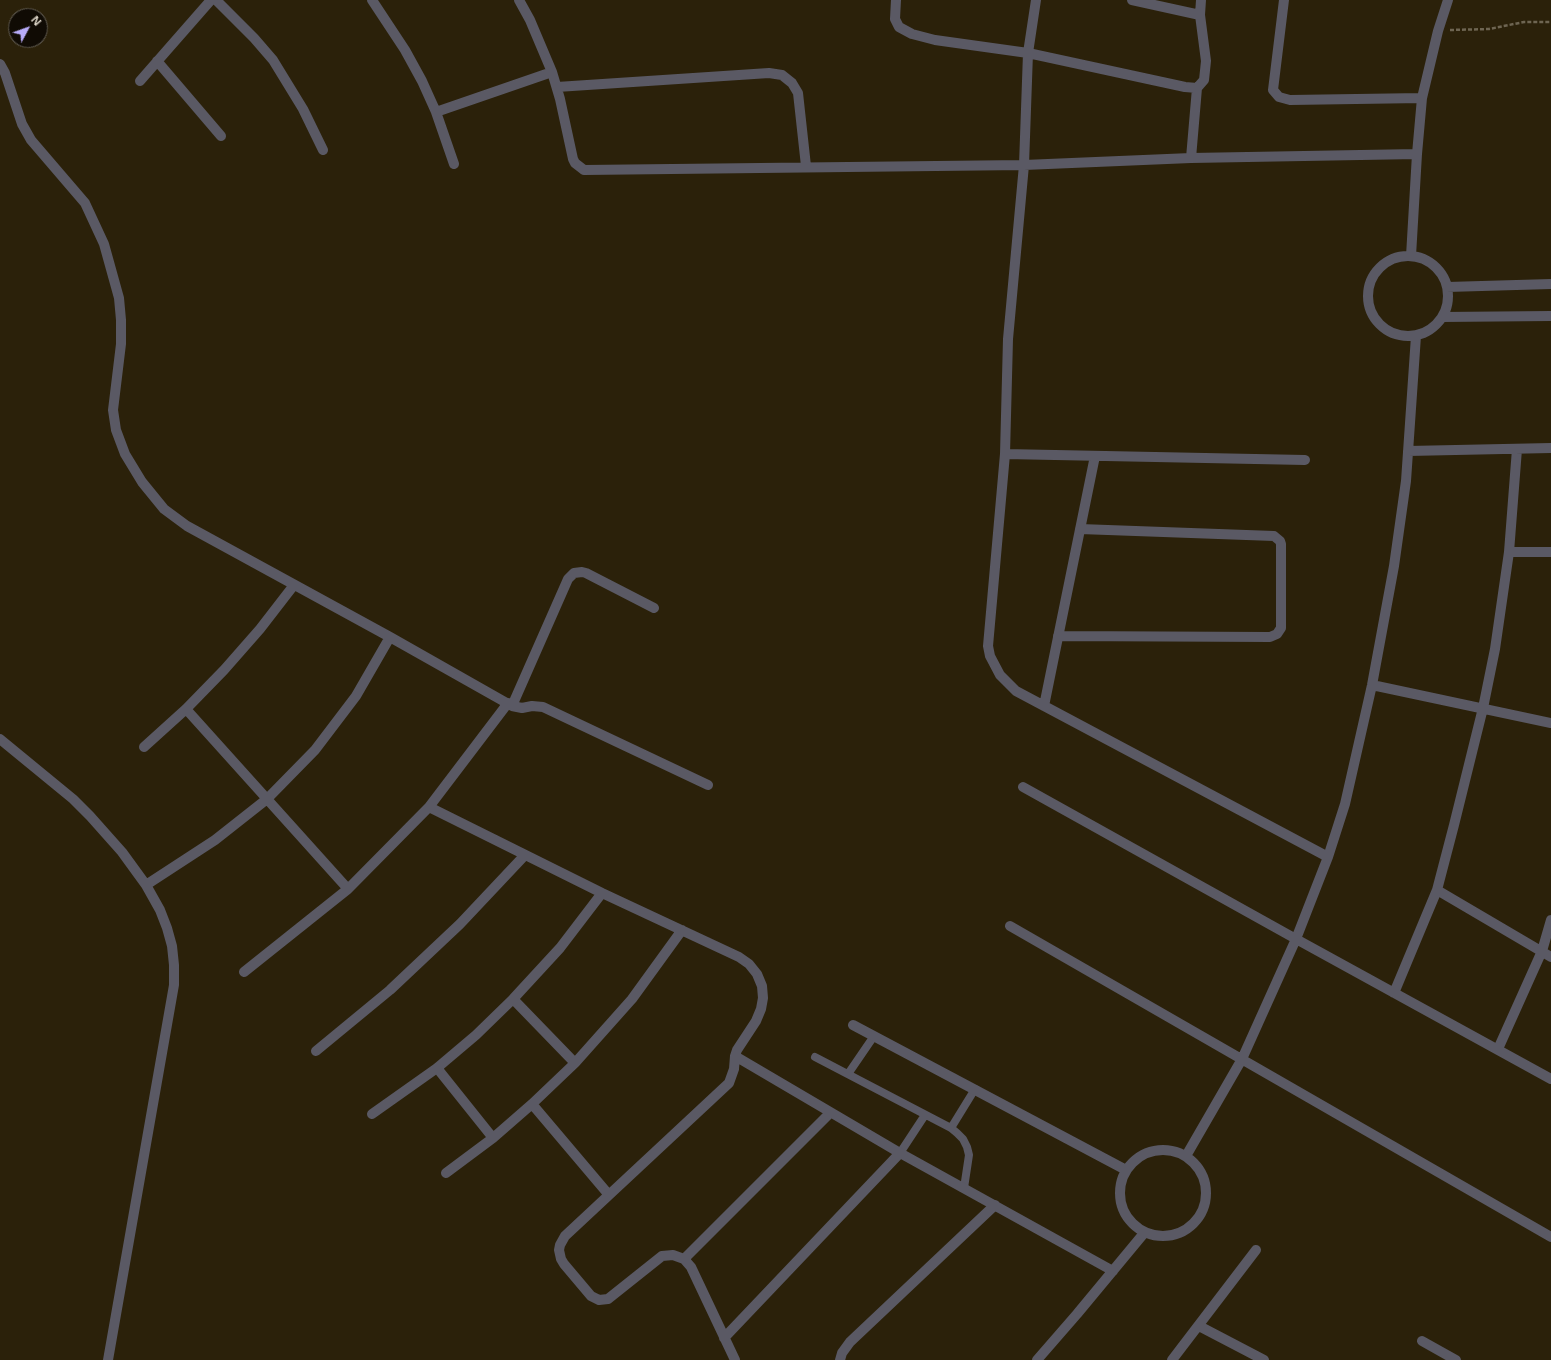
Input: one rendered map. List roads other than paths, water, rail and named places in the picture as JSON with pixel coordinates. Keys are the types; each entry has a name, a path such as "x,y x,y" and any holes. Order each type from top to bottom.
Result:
{"street":[{"path":"140,81 210,0"},
{"path":"216,0 254,38 272,60 304,109 323,150"},
{"path":"372,0 405,50 422,81 436,112 454,164"},
{"path":"519,0 539,39 557,86 567,126 573,159 575,163 584,170 806,166 1024,165 1191,158 1417,154"},
{"path":"896,0 895,19 899,27 906,32 935,40 1028,53 1185,87 1197,88"},
{"path":"1036,0 1028,53 1024,165 1008,338 1005,454 988,646 994,666 1007,684 1016,691 1328,857"},
{"path":"1132,0 1200,15"},
{"path":"1191,158 1197,88 1204,80 1206,61 1200,15 1201,0"},
{"path":"1284,0 1273,90 1279,97 1290,100 1422,98"},
{"path":"1411,256 1422,98 1438,31 1448,0"},
{"path":"157,61 221,136"},
{"path":"0,64 25,129 40,151 85,203 93,218 111,267 119,298 121,344 113,410 116,430 125,454 142,482 164,509 187,526 390,637 510,705 522,708 532,706 543,707 708,785"},
{"path":"436,112 552,72"},
{"path":"557,86 769,73 782,75 792,83 798,93 806,166"},
{"path":"1411,256 1423,259 1434,266 1442,275 1447,287 1448,297 1446,308 1442,317 1435,326 1416,336 1402,336 1389,332 1378,324 1370,312 1367,298 1369,285 1375,272 1384,263 1397,257 1411,256"},
{"path":"1447,287 1551,284"},
{"path":"1442,317 1551,316"},
{"path":"1186,1156 1242,1059 1296,940 1328,857 1345,804 1372,686 1394,566 1406,481 1416,336"},
{"path":"1408,451 1551,448"},
{"path":"1394,993 1437,890 1483,708 1495,649 1509,552 1517,449"},
{"path":"1005,454 1305,460"},
{"path":"1044,706 1095,456"},
{"path":"1058,636 1270,637 1277,634 1281,628 1281,544 1280,541 1274,536 1080,529"},
{"path":"1509,552 1551,552"},
{"path":"244,972 348,890 429,807 510,705 568,579 574,573 586,573 654,608"},
{"path":"144,747 186,709 224,670 294,585"},
{"path":"146,885 215,840 267,799 315,750 356,696 390,637"},
{"path":"1372,686 1551,723"},
{"path":"186,709 348,890"},
{"path":"0,739 90,816 122,852 146,885 160,910 167,928 173,953 174,985 108,1360"},
{"path":"1023,787 1296,940 1551,1079"},
{"path":"429,807 602,893 739,957 749,964 758,974 762,986 763,998 761,1009 756,1021 734,1056 732,1076 725,1088 565,1236 559,1250 561,1259 591,1296 599,1300 608,1298 662,1256 673,1255 684,1259 690,1267 735,1360"},
{"path":"316,1051 396,985 460,924 525,854"},
{"path":"1437,890 1551,957"},
{"path":"372,1114 437,1068 476,1035 513,999 560,948 602,893"},
{"path":"1498,1049 1542,951 1551,920"},
{"path":"1010,926 1551,1237"},
{"path":"446,1173 493,1138 532,1104 575,1063 632,999 682,930"},
{"path":"513,999 575,1063"},
{"path":"853,1025 1126,1170"},
{"path":"734,1056 900,1153 1113,1271"},
{"path":"437,1068 493,1138"},
{"path":"532,1104 609,1195"},
{"path":"684,1259 830,1113"},
{"path":"1158,1150 1171,1150 1186,1156 1195,1164 1203,1177 1207,1191 1205,1206 1198,1220 1187,1229 1173,1235 1158,1236 1144,1232 1133,1223 1124,1212 1120,1198 1121,1183 1126,1170 1135,1160 1146,1153 1158,1150"},
{"path":"724,1338 900,1153"},
{"path":"840,1360 842,1353 850,1342 995,1205"},
{"path":"1037,1360 1113,1271 1144,1232"},
{"path":"1172,1360 1256,1250"},
{"path":"1199,1326 1264,1360"},
{"path":"1422,1342 1456,1360"}],"lane":[{"path":"848,1074 874,1036"},
{"path":"815,1057 951,1128 963,1139 968,1151 969,1164 964,1188"},
{"path":"951,1128 975,1089"},
{"path":"900,1153 926,1115"}]}
